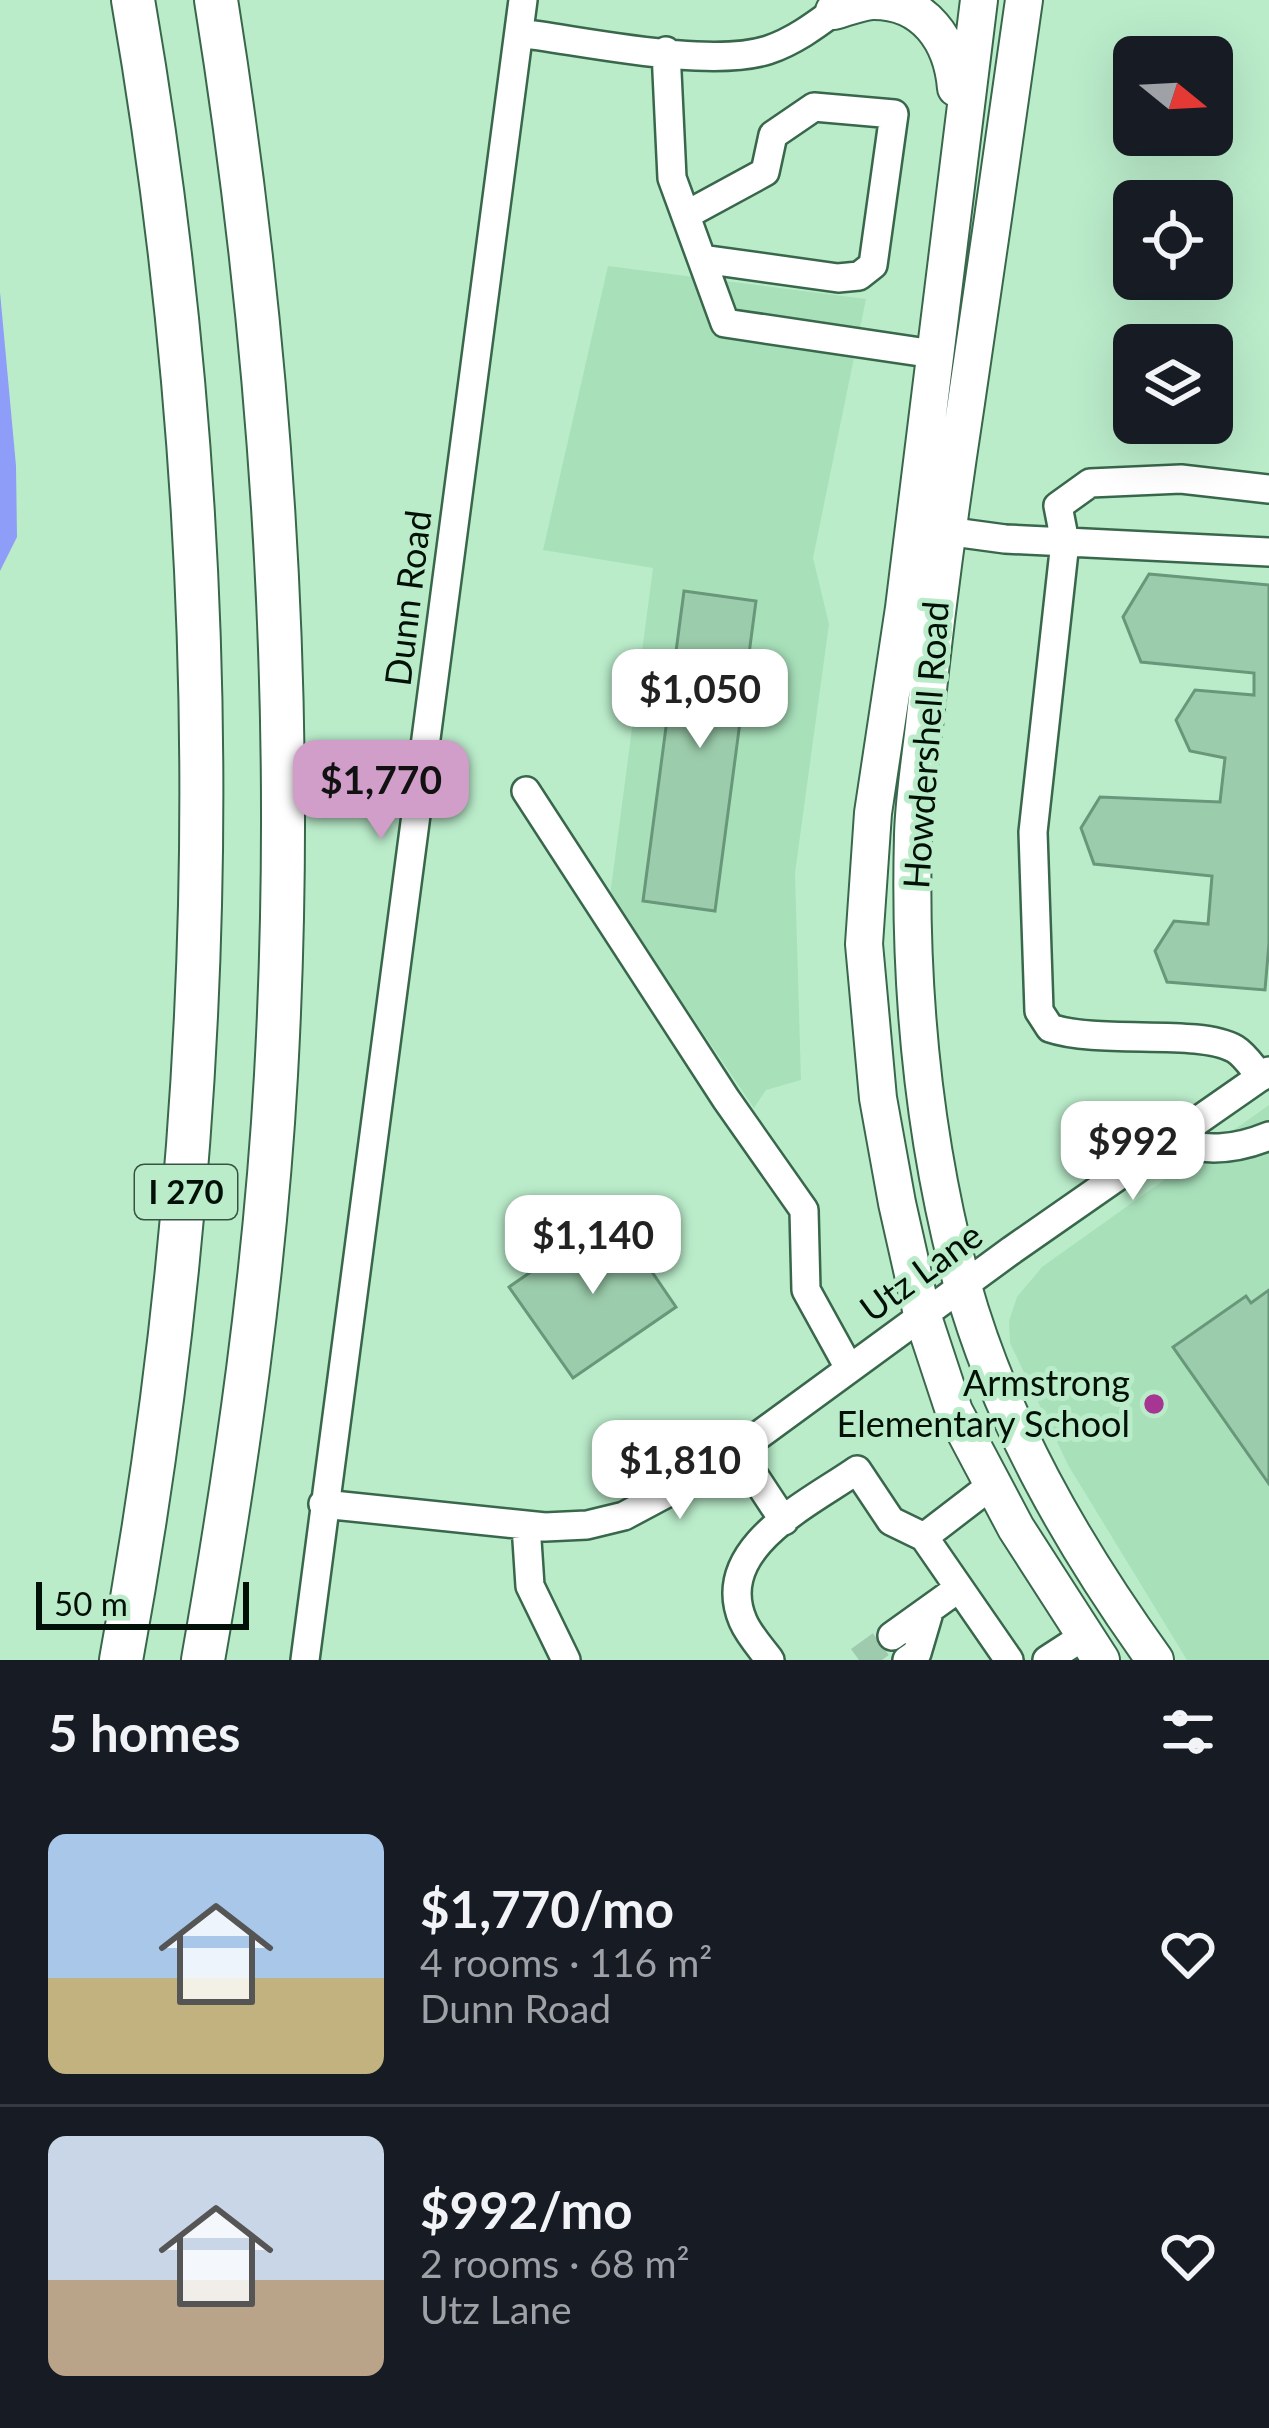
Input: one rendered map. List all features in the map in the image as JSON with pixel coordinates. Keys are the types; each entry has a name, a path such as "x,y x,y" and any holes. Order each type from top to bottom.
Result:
{"highway":[{"name":"I 270","path":"122,1660 178,1280 195,1074 204,867 192,454 159,147 133,0"},
{"name":"I 270","path":"203,1660 247,1385 264,1233 276,1078 284,808 272,448 249,226 216,0"}],"main road":[{"name":"Howdershell Road","path":"979,0 904,608 873,813 864,944 878,1098 922,1314 954,1411 1092,1648"},
{"name":"Howdershell Road","path":"1024,0 946,531 913,832 914,967 922,1074 963,1286 1008,1410 1107,1594 1155,1660"},
{"path":"836,4 872,1 919,12 933,24 949,48 960,137"}],"street":[{"name":"Dunn Road","path":"305,1660 523,0"},
{"path":"519,33 723,56 763,52 792,40 836,4"},
{"path":"666,52 672,178 725,323 934,354"},
{"path":"686,215 765,172 773,135 814,107 895,114 873,265 859,276 838,278 702,259"},
{"path":"1265,1074 1238,1050 1213,1042 1073,1036 1050,1028 1040,1011 1034,832 1066,542 1058,506 1090,483 1181,479 1269,489"},
{"path":"946,531 1269,552"},
{"path":"526,790 726,1100 804,1210 806,1290 849,1368"},
{"name":"Utz Lane","path":"323,1504 526,1525 587,1525 624,1516 738,1451 922,1314 1265,1074"},
{"path":"1170,1139 1194,1149 1226,1148 1269,1136"},
{"path":"738,1451 772,1529"},
{"path":"770,1660 744,1624 739,1607 748,1555 772,1529 857,1470 891,1521 924,1537 1009,1660"},
{"path":"924,1537 993,1484"},
{"path":"526,1525 530,1586 566,1660"},
{"path":"899,1648 930,1609 959,1588"},
{"path":"1047,1660 1092,1648"}],"shaded area":[{"path":"608,266 866,299 813,558 829,624 795,873 801,1080 766,1090 754,1108 610,896 653,568 543,550"},
{"path":"0,292 16,466 17,537 0,571"},
{"name":"Armstrong Elementary School","path":"1269,1105 1269,1660 1187,1660 1068,1465 1010,1343 1009,1321 1017,1297 1042,1267"}],"building":[{"path":"1149,574 1269,585 1265,990 1167,982 1155,951 1174,921 1208,924 1212,876 1094,864 1081,828 1100,797 1220,802 1225,758 1190,751 1176,720 1195,690 1254,695 1254,673 1141,662 1123,617"},
{"path":"684,591 756,601 715,911 643,901"},
{"path":"613,1215 676,1307 573,1378 509,1287"},
{"path":"1269,1290 1269,1484 1173,1347 1246,1296 1251,1303"}],"tunnel":[{"path":"859,1660 892,1636"}],"place":[{"name":"Armstrong Elementary School","path":"1154,1404"}]}
